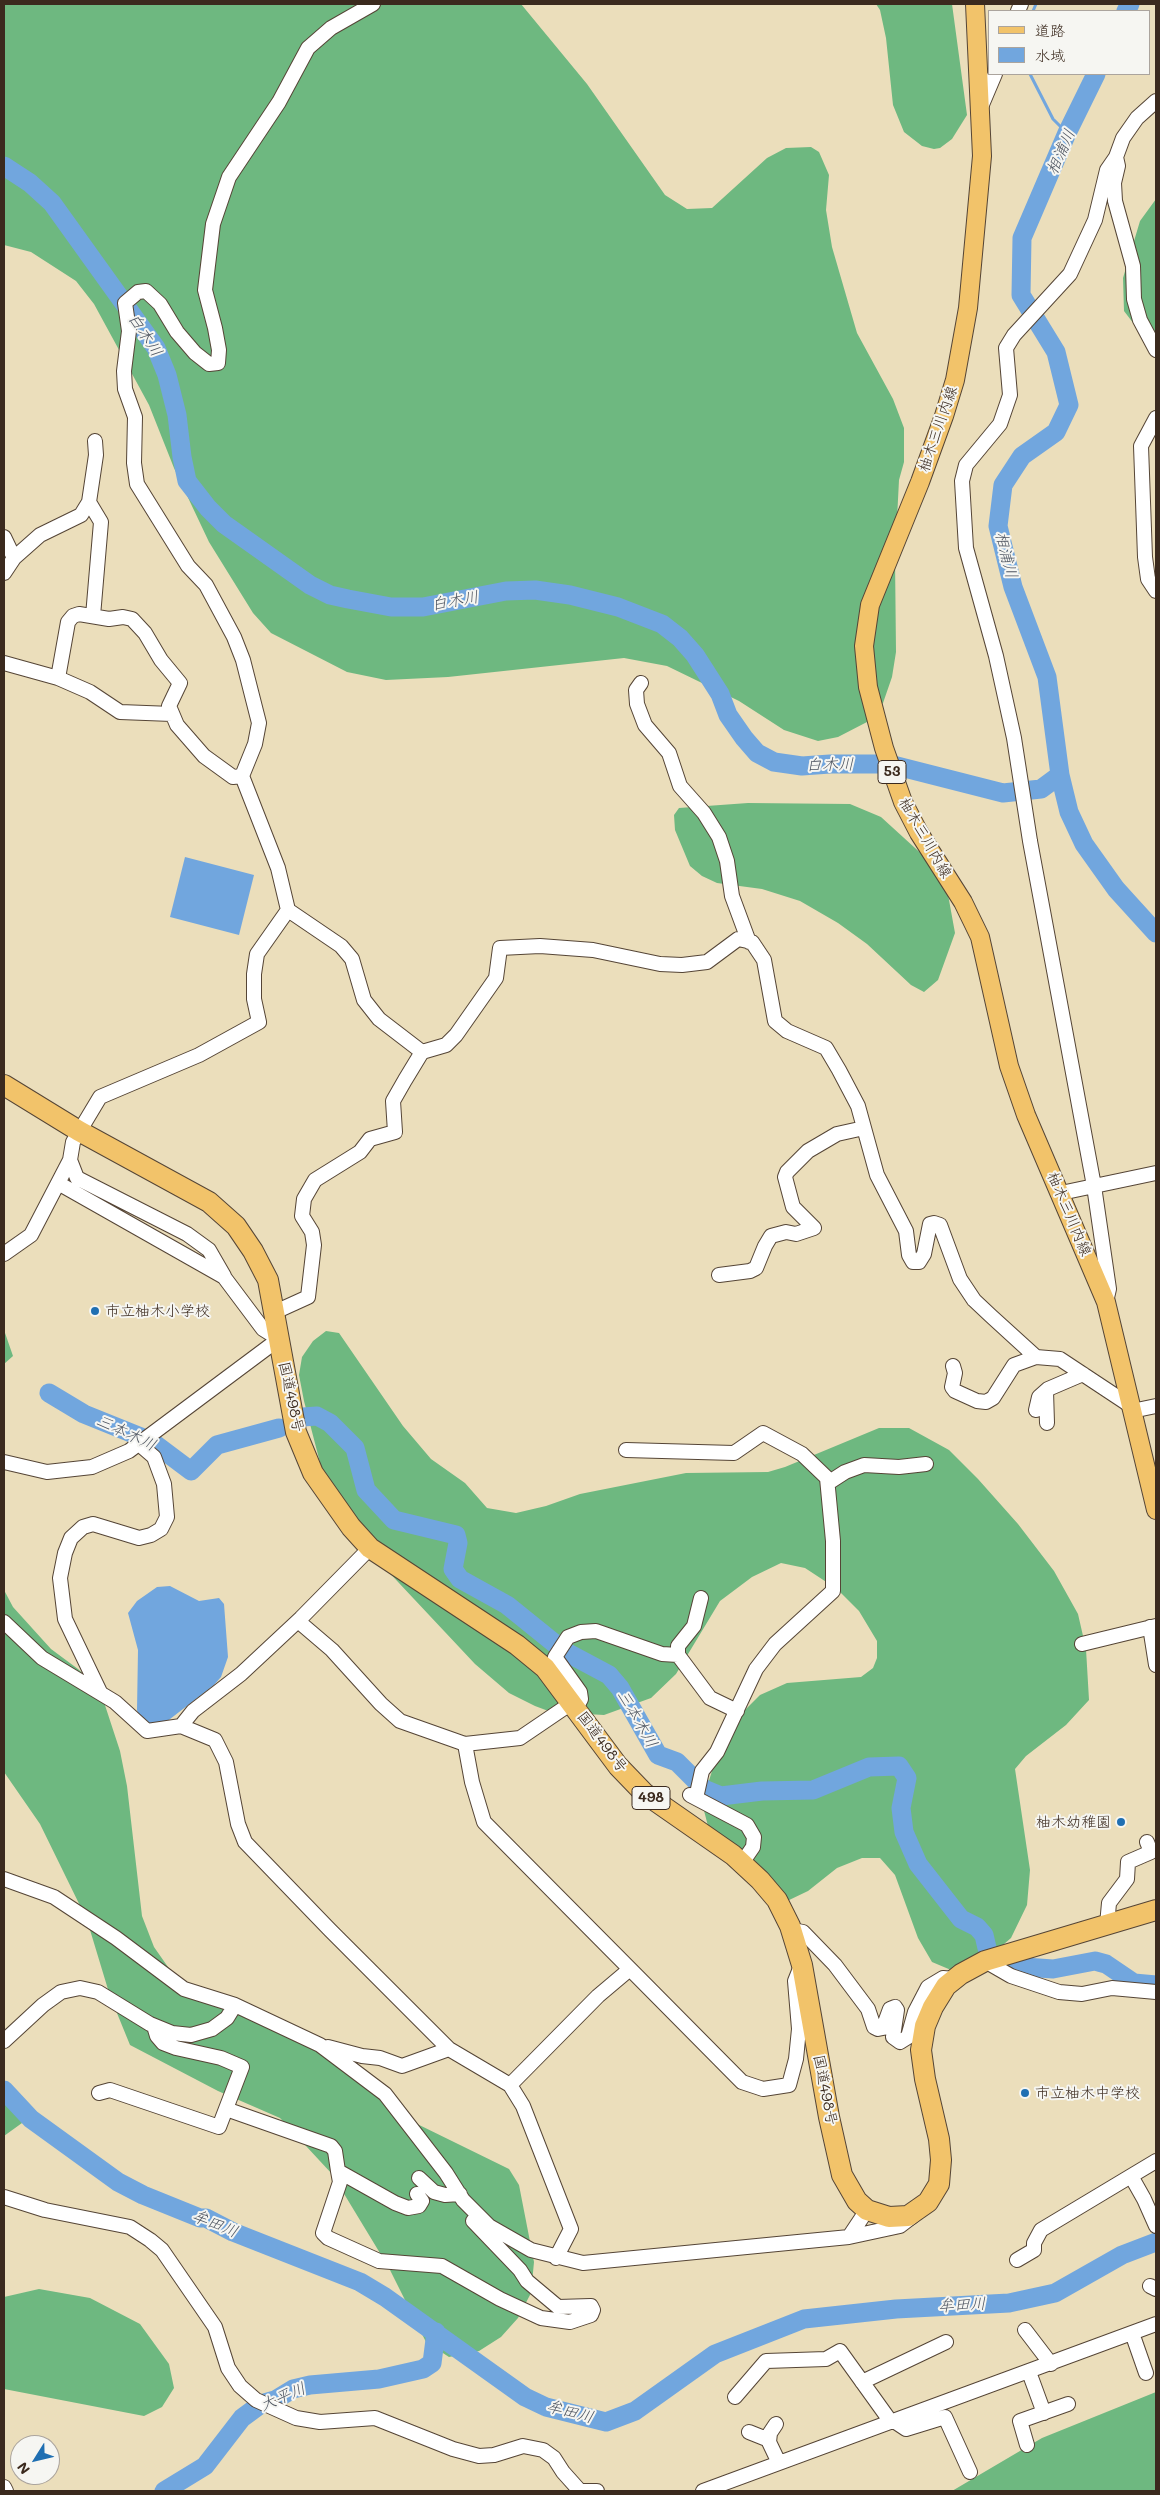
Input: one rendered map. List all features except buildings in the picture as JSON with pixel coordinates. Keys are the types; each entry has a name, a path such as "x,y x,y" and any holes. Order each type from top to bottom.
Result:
{"highway":[{"name":"国道498号","path":"4,1086 80,1131 209,1202 236,1226 253,1251 268,1280 296,1432 313,1473 326,1493 370,1548 517,1645 545,1668 575,1705 618,1766 644,1793 733,1855 760,1880 777,1900 792,1930 802,1965 829,2117 842,2175 857,2201 867,2210"},
{"path":"867,2210 889,2217 908,2216 918,2211 934,2194 939,2184 941,2160 939,2139 925,2080 921,2050 925,2026 933,2007 946,1986 954,1979 985,1961 1156,1910"}],"main road":[{"name":"柚木三川内線","path":"976,4 982,156 978,216 968,308 955,380 920,482 870,605 864,646 868,687 884,748 903,802 919,833 963,902 980,936 992,983 1008,1066 1026,1114 1106,1302 1156,1510"}],"street":[{"path":"372,4 331,28 308,48 279,102 229,177 214,224 204,290 217,335 218,363 209,364 195,352 177,332 160,304 146,291 138,292 126,303 129,331 124,371 125,388 135,417 134,463 138,484 188,566 206,585 243,660 259,723 255,744 242,776 278,868 288,910 341,946 352,959 364,1000 379,1019 422,1052"},
{"path":"980,110 995,75"},
{"path":"1106,1302 1109,1289 1094,1186 1030,841 1014,738 996,656 966,548 962,481 966,465 1000,424 1008,402 1010,395 1006,348 1014,335 1070,274 1095,220 1107,170 1116,157 1123,138 1137,118 1156,101"},
{"path":"1116,157 1118,166 1114,183 1115,201 1134,266 1134,299 1140,320 1156,350"},
{"path":"1156,418 1142,446 1145,557 1148,578 1156,591"},
{"path":"4,573 14,558 40,535 81,515 89,502 96,455 94,441"},
{"path":"89,502 101,522 93,616"},
{"path":"4,537 14,558"},
{"path":"58,678 68,622 72,616 78,614 109,619 123,617 132,619 145,633 161,660 180,682 169,706 178,725 204,756 233,777 242,776"},
{"path":"4,663 58,678 90,692 120,712 172,714"},
{"path":"641,683 636,690 637,704 645,724 669,753 680,786 704,812 719,837 727,861 732,896 749,942"},
{"path":"4,1254 31,1235 70,1160 73,1142 100,1097 199,1055 259,1022 254,999 254,974 258,954 288,910"},
{"path":"275,1312 308,1297 314,1245 312,1232 302,1216 304,1199 311,1186 322,1175 360,1152 370,1139 395,1132 393,1101 422,1052 446,1044 456,1035 496,978 500,948 540,946 593,950 660,964 682,965 707,962 738,939 752,942 764,960 775,1021 788,1031 826,1048 858,1106 877,1175 906,1231 913,1262 919,1262 924,1254 930,1224 940,1225 960,1279 974,1300 1036,1357"},
{"path":"719,1275 750,1271 756,1268 771,1236 786,1232 796,1234 814,1228 793,1207 785,1178 787,1172 808,1152 837,1134 864,1128"},
{"path":"4,1462 47,1472 92,1467 130,1451 279,1339 263,1329 224,1276 209,1250 187,1234 77,1178 70,1160"},
{"path":"1061,1193 1156,1173"},
{"path":"58,1183 224,1276"},
{"path":"953,1366 955,1373 952,1387 955,1391 977,1401 986,1402 993,1398 1014,1365 1036,1357 1060,1359 1131,1408 1156,1406"},
{"path":"1036,1410 1039,1397 1083,1374"},
{"path":"1046,1392 1047,1423"},
{"path":"626,1450 734,1452 763,1433 802,1454 827,1478 833,1541 832,1591 775,1644 756,1669 717,1752 702,1771 694,1797 747,1825 754,1837 754,1847 742,1864"},
{"path":"100,1692 65,1619 60,1578 65,1553 71,1538 83,1527 93,1524 139,1538 151,1535 161,1529 167,1517 164,1484 154,1457 139,1444"},
{"path":"828,1483 844,1472 864,1465 899,1466 926,1464"},
{"path":"181,1726 194,1712 241,1674 298,1621 370,1548"},
{"path":"701,1598 694,1626 678,1646 678,1654 710,1698 737,1711"},
{"path":"298,1621 332,1650 381,1704 400,1721 465,1744 520,1738 575,1705 581,1699 580,1692 555,1657 568,1636 581,1632 596,1631 662,1654 678,1654"},
{"path":"4,1622 42,1658 115,1702 147,1731 181,1726 214,1740 226,1762 238,1824 246,1842 330,1930 449,2049 510,2085 523,2106 572,2229 556,2258"},
{"path":"1082,1644 1153,1627 1156,1665"},
{"path":"465,1744 472,1782 484,1822 742,2082 763,2089 789,2085 796,2059 799,2030 795,1981 802,1965"},
{"path":"1107,1924 1109,1903 1127,1879 1128,1862 1151,1852 1147,1842"},
{"path":"4,1879 54,1897 116,1938 184,1989 235,2005 320,2045 362,2056 380,2058 402,2066 449,2049"},
{"path":"792,1930 802,1932 835,1965 868,2010 874,2027 878,2029 883,2028 890,2009 895,2007 897,2010 893,2037 900,2042 908,2037 915,2012 928,1987 944,1978 954,1979"},
{"path":"985,1961 1010,1976 1059,1992 1082,1994 1112,1988 1156,1992"},
{"path":"510,2085 598,1996 630,1969"},
{"path":"4,2041 42,2005 61,1992 80,1988 98,1992 154,2026 172,2033 191,2035 212,2029 227,2018 235,2005"},
{"path":"99,2093 110,2090 219,2127 242,2067 222,2058 176,2048 163,2043 156,2036 154,2026"},
{"path":"320,2045 385,2094 471,2208 489,2226 513,2241 556,2258 583,2263 849,2237 900,2226 910,2221 918,2211"},
{"path":"226,2109 331,2146 335,2151 340,2182 323,2233 328,2238 379,2261 442,2266 500,2299 541,2318 570,2322 590,2315 593,2310 591,2306 558,2307 541,2293 476,2226 470,2217 471,2208"},
{"path":"1017,2260 1034,2250 1034,2243 1041,2230 1156,2161"},
{"path":"338,2171 395,2203 408,2208 419,2206 422,2201 417,2194"},
{"path":"1131,2176 1154,2220"},
{"path":"419,2178 434,2192 445,2195 460,2194"},
{"path":"4,2197 45,2210 130,2227 150,2240 162,2250 215,2326 228,2368 240,2386 256,2400 296,2418 320,2422 375,2418 453,2449 479,2456 494,2455 523,2446 542,2450 554,2458 563,2472 580,2491 596,2491"},
{"path":"849,2237 867,2210"},
{"path":"703,2491 1156,2324"},
{"path":"1025,2330 1051,2364"},
{"path":"1132,2333 1146,2373"},
{"path":"862,2382 946,2342"},
{"path":"735,2398 766,2361 826,2359 840,2351 893,2422 906,2429 945,2417 970,2472"},
{"path":"1029,2372 1044,2413"},
{"path":"1028,2445 1020,2421 1068,2404"},
{"path":"776,2424 770,2433 769,2440 779,2463"},
{"path":"750,2432 769,2440"},
{"path":"4,2487 6,2491"}],"green space":[{"path":"4,4 521,4 587,84 665,195 687,209 712,208 767,158 786,148 811,147 819,152 829,175 826,210 832,247 857,333 893,399 904,428 904,462 899,480 895,558 896,652 892,677 883,703 867,722 838,737 818,741 784,730 739,701 667,666 624,658 448,677 386,680 347,672 271,633 253,613 209,542 174,468 149,405 94,304 76,281 31,252 4,245"},
{"path":"876,4 952,4 967,115 952,139 940,148 934,149 922,146 904,132 893,105 886,38 880,10"},
{"path":"1156,199 1156,353 1124,311 1123,278 1140,221"},
{"path":"748,803 850,804 881,817 926,858 947,889 955,933 938,980 924,992 911,985 867,944 838,923 800,901 762,889 717,883 702,876 690,866 675,830 674,815 679,808"},
{"path":"4,1330 13,1356 4,1364"},
{"path":"326,1331 339,1333 403,1426 431,1459 465,1483 487,1508 516,1513 546,1506 580,1494 686,1473 768,1472 785,1467 879,1428 909,1428 949,1450 1018,1524 1054,1571 1078,1614 1086,1649 1089,1700 1066,1725 1026,1756 1015,1769 1030,1870 1027,1905 1011,1938 990,1956 951,1970 932,1962 918,1938 895,1875 880,1858 862,1858 837,1868 808,1891 785,1902 708,1826 702,1803 712,1771 743,1712 760,1695 787,1683 861,1677 873,1668 877,1658 877,1641 859,1611 837,1589 805,1568 781,1563 752,1577 720,1601 676,1674 651,1698 604,1715 551,1712 535,1706 509,1693 475,1664 353,1534 323,1474 299,1375 302,1357 313,1341"},
{"path":"4,1590 13,1607 51,1649 78,1669 100,1690 120,1751 127,1786 142,1916 154,1947 175,1977 201,1999 283,2024 407,2119 509,2169 519,2185 534,2262 531,2293 518,2318 501,2337 479,2351 449,2357 426,2342 389,2268 332,2174 280,2118 218,2091 130,2045 110,1996 87,1920 40,1824 4,1772"},
{"path":"4,2085 20,2110 22,2123 4,2136"},
{"path":"39,2289 90,2298 140,2324 169,2364 174,2388 162,2407 144,2416 4,2389 4,2297"},
{"path":"1156,2392 1156,2491 952,2491 1042,2438"}],"water":[{"path":"185,857 254,875 239,935 170,917"},
{"path":"170,1586 199,1601 219,1598 224,1604 228,1657 221,1677 214,1685 161,1726 152,1728 140,1720 137,1710 138,1650 128,1613 137,1601 157,1587"}],"waterway":[{"path":"1033,10 1036,4"},
{"name":"相浦川","path":"1127,10 1130,4"},
{"path":"1031,75 1053,119 1067,133"},
{"name":"相浦川","path":"1096,75 1067,133 1022,238 1021,295 1056,352 1069,405 1056,432 1022,456 1003,485 998,526 1013,587 1047,677 1060,775 1069,812 1084,844 1116,889 1156,933"},
{"name":"白木川","path":"4,166 30,183 52,203 156,348 167,375 177,415 187,481 208,508 224,524 310,585 330,595 391,607 423,607 506,591 535,590 570,595 618,607 662,624 680,638 695,655 720,694 728,715 744,738 757,753 774,762 802,766 889,764 1003,793 1041,789 1060,775"},
{"name":"三本木川","path":"49,1393 84,1414 151,1441 191,1471 217,1445 279,1428"},
{"name":"三本木川","path":"303,1417 317,1416 330,1423 355,1448 366,1490 394,1520 456,1535 458,1543 453,1569 460,1579 507,1605 564,1651 609,1675 620,1688 658,1755 677,1762 704,1789 721,1796 762,1791 813,1790 869,1767 899,1766 907,1778 901,1808 904,1832 918,1864 961,1919 977,1927 984,1935 987,1948"},
{"name":"三本木川","path":"1010,1966 1053,1969 1095,1961 1106,1964 1134,1983 1156,1985"},
{"name":"牟田川","path":"4,2090 31,2119 118,2182 143,2195 200,2218 206,2218 233,2232 360,2282 385,2297 525,2397 546,2407 606,2422 635,2411 715,2354 804,2319 896,2309 1009,2303 1055,2293 1122,2255 1156,2242"},
{"name":"大平川","path":"164,2491 205,2466 242,2418 261,2404 275,2400 293,2389 310,2385 379,2379 423,2369 432,2363 436,2332"}],"place":[{"name":"市立柚木小学校","path":"95,1311"},
{"name":"柚木幼稚園","path":"1121,1822"},
{"name":"市立柚木中学校","path":"1025,2093"}]}
